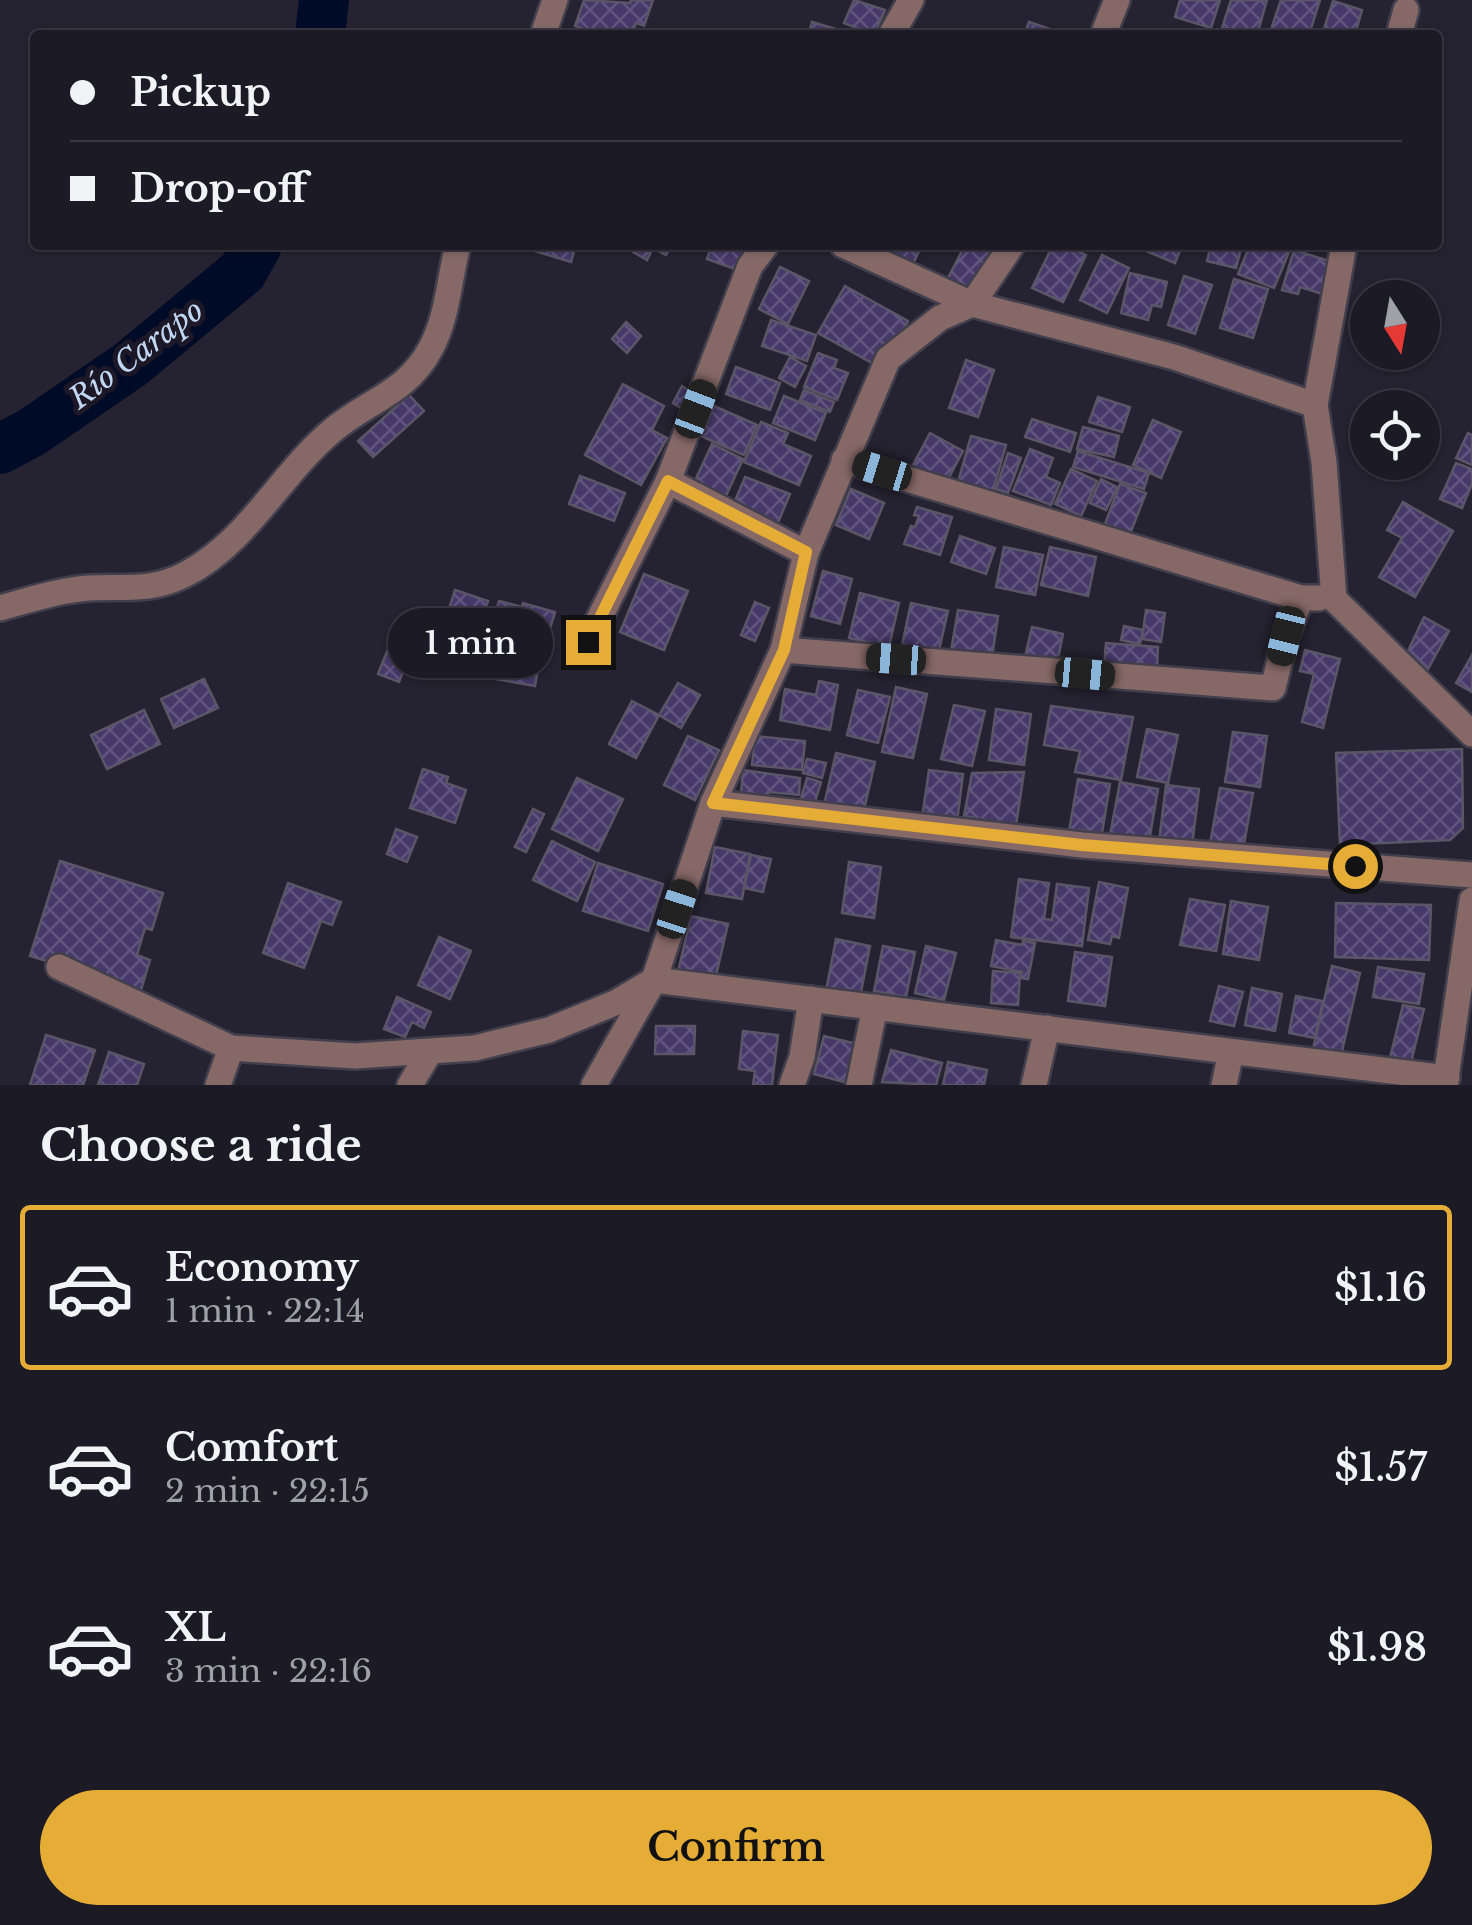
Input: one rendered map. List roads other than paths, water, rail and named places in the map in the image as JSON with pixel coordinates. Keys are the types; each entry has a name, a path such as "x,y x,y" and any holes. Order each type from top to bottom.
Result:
{"street":[{"path":"545,30 555,0"},
{"path":"894,30 910,0"},
{"path":"1105,30 1116,0"},
{"path":"0,608 88,588 142,589 186,574 212,556 334,428 411,379 432,347 444,315 457,250"},
{"path":"588,642 668,481 750,266 762,250"},
{"path":"854,250 972,304 1174,357 1315,404"},
{"path":"594,1085 654,980 713,803 784,650 806,552 888,359 940,318 972,304 1009,250"},
{"path":"1343,250 1315,404 1324,462 1334,599 1472,734"},
{"path":"844,460 1302,598 1334,599"},
{"path":"668,481 806,552"},
{"path":"784,650 1273,688 1286,636 1302,598"},
{"path":"713,803 1082,845 1472,875"},
{"path":"59,967 231,1048 355,1056 475,1048 549,1030 618,1002 654,980 1446,1082 1472,900"},
{"path":"792,1085 802,1057 811,999"},
{"path":"859,1085 875,1007"},
{"path":"1034,1085 1047,1028"},
{"path":"218,1085 231,1048"},
{"path":"1224,1085 1230,1052"},
{"path":"410,1085 430,1053"}],"waterway":[{"name":"Río Carapo","path":"321,30 324,0"},
{"name":"Río Carapo","path":"0,449 32,432 131,364 242,272 254,250"}]}
